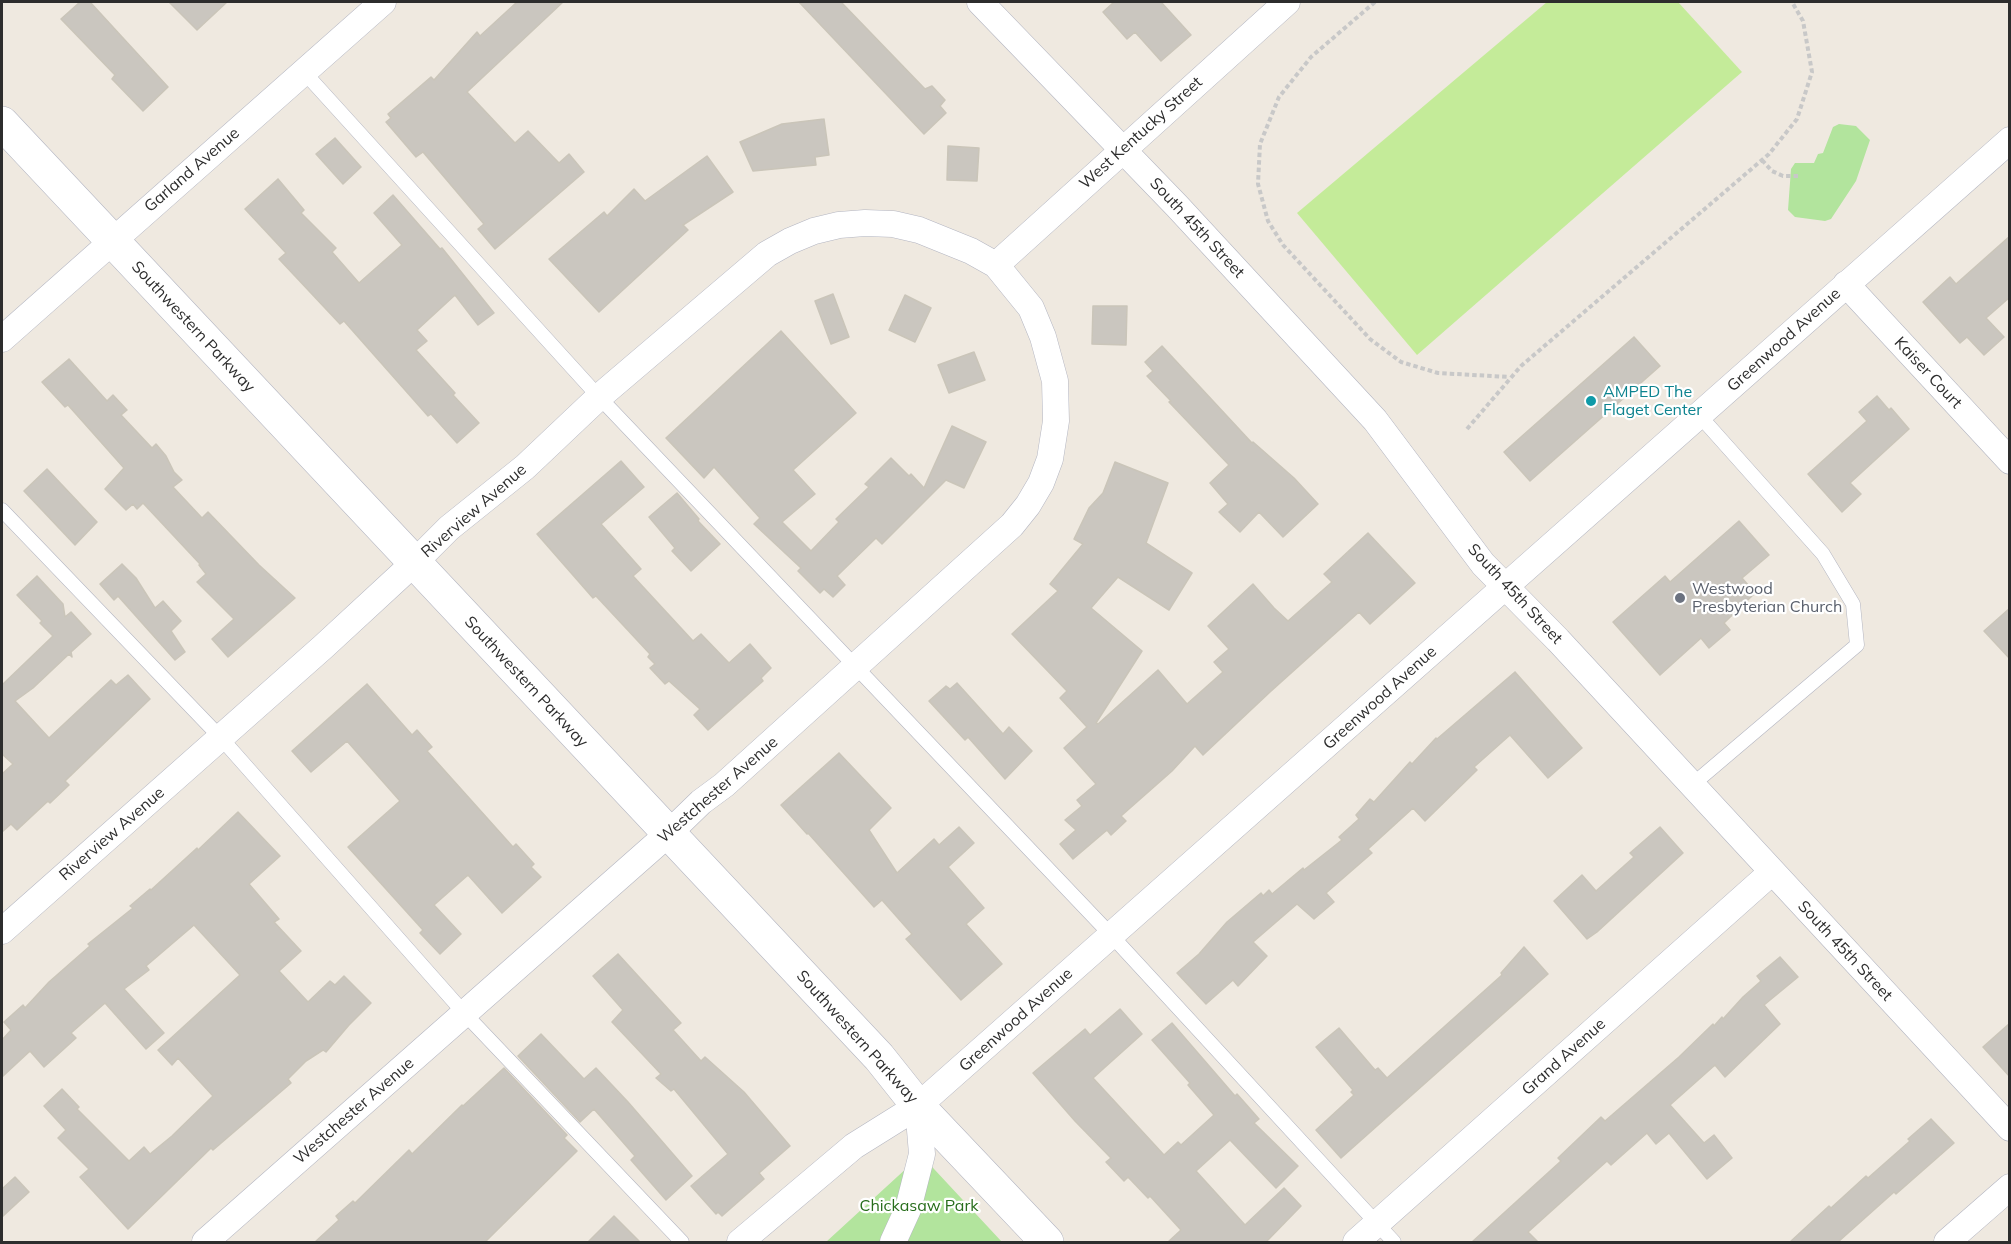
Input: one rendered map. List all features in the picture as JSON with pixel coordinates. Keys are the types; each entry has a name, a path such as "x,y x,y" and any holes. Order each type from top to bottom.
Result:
{"street":[{"name":"Garland Avenue","path":"2,339 383,2"},
{"name":"South 45th Street","path":"980,2 1177,206 1375,420 1483,564 1558,640 2010,1128"},
{"name":"West Kentucky Street","path":"996,264 1287,2"},
{"name":"Southwestern Parkway","path":"2,123 879,1057 918,1106 1047,1242"},
{"name":"Greenwood Avenue","path":"740,1242 854,1146 918,1106 2010,140"},
{"name":"Riverview Avenue","path":"2,931 221,738 414,563 449,528 525,467 599,397 767,254 814,231 839,225 893,224 920,230 971,250 996,264"},
{"name":"Westchester Avenue","path":"206,1242 668,834 701,802 724,785 1012,525 1028,505 1041,483 1050,459 1056,422 1054,381 1043,337 1031,308 996,264"},
{"name":"Kaiser Court","path":"1846,284 2010,461"},
{"name":"Grand Avenue","path":"1356,1242 1385,1233 1772,872"},
{"path":"893,1242 908,1209 922,1154 918,1106"},
{"path":"1947,1242 2010,1187"}],"lane":[{"path":"304,72 599,397 1111,935 1385,1233"},
{"path":"1692,785 1857,645 1853,604 1823,554 1699,415"},
{"path":"2,510 221,738 465,1014 682,1242"}],"path":[{"path":"1375,2 1311,57 1279,98 1260,144 1258,184 1268,221 1283,245 1370,339 1401,362 1438,374 1510,377"},
{"path":"1467,429 1510,377 1769,154 1797,119 1812,72 1803,21 1792,2"},
{"path":"1762,160 1772,171 1783,177 1798,176"}],"green space":[{"path":"1547,2 1678,2 1742,72 1417,355 1297,213"},
{"path":"1839,124 1856,126 1870,140 1856,181 1831,219 1825,221 1795,217 1788,210 1791,169 1795,163 1814,163 1818,154 1823,153 1833,127"},
{"name":"Chickasaw Park","path":"921,1155 1002,1242 826,1242"}],"building":[{"path":"80,2 90,2 168,87 143,111 112,79 115,75 61,19"},
{"path":"169,2 227,2 197,30"},
{"path":"517,2 563,2 467,92 515,143 528,131 559,163 569,154 584,172 495,249 478,229 484,224 423,152 416,157 386,122 391,118 388,114 431,77 434,80 477,32 480,36"},
{"path":"799,2 841,2 925,89 932,86 945,100 940,106 946,113 924,134"},
{"path":"1114,2 1161,2 1191,35 1161,61 1135,32 1127,39 1103,12"},
{"path":"824,119 829,155 815,157 816,165 753,171 740,142 782,124"},
{"path":"335,138 361,167 343,184 316,154"},
{"path":"948,146 979,148 977,181 947,180"},
{"path":"707,156 733,192 683,225 688,230 599,312 549,259 604,212 607,216 634,189 645,201"},
{"path":"278,179 304,210 301,213 336,248 332,252 359,283 402,245 374,213 393,195 440,249 442,248 494,313 478,325 455,295 417,330 427,341 416,350 479,423 457,443 431,414 428,416 344,321 340,324 279,259 286,253 245,209"},
{"path":"2010,236 2010,297 1986,318 2004,337 1984,355 1967,337 1960,343 1923,302 1950,277 1956,284"},
{"path":"833,294 849,337 831,344 815,301"},
{"path":"905,295 931,308 915,342 889,330"},
{"path":"1093,306 1127,306 1126,345 1092,344"},
{"path":"781,331 856,413 793,470 815,494 782,522 811,551 839,522 836,519 869,487 865,484 891,458 924,488 952,426 986,442 964,488 946,480 882,544 876,538 837,576 845,585 833,597 824,589 820,593 798,571 801,568 754,524 760,518 714,467 704,478 666,438"},
{"name":"AMPED The Flaget Center","path":"1634,337 1660,366 1530,481 1504,452"},
{"path":"1162,346 1252,443 1294,478 1318,504 1283,537 1259,512 1240,532 1219,512 1228,504 1210,483 1229,465 1147,376 1153,371 1145,362"},
{"path":"974,352 985,380 949,393 938,365"},
{"path":"69,359 107,401 113,395 127,410 121,415 152,448 156,444 166,456 174,472 182,480 173,487 202,518 208,512 259,565 295,598 228,657 212,639 234,619 197,582 206,574 200,564 143,503 137,509 133,504 126,510 105,489 124,468 68,405 65,407 42,382"},
{"path":"1877,396 1909,429 1850,483 1861,494 1842,512 1808,474 1867,421 1859,412"},
{"path":"621,461 644,487 601,524 641,569 633,576 693,641 701,634 729,663 750,644 771,668 761,678 763,681 708,730 694,715 700,709 669,681 665,684 650,668 655,664 648,657 650,654 596,596 593,598 537,534"},
{"path":"1115,462 1168,483 1146,543 1192,573 1169,610 1118,577 1091,608 1142,651 1096,723 1098,724 1158,670 1187,704 1223,672 1214,662 1229,649 1208,626 1253,584 1288,621 1332,582 1324,574 1368,533 1415,583 1370,624 1359,612 1203,755 1195,746 1172,771 1121,816 1126,821 1111,835 1107,830 1073,859 1060,844 1076,830 1065,820 1082,806 1077,800 1096,784 1064,748 1087,727 1060,698 1067,691 1012,634 1058,591 1050,584 1083,544 1074,539 1089,508 1103,493"},
{"path":"47,469 97,522 75,545 24,491"},
{"path":"677,493 699,519 698,521 720,544 691,571 672,551 675,548 649,517"},
{"name":"Westwood Presbyterian Church","path":"1739,521 1769,555 1742,578 1755,593 1724,623 1730,630 1709,648 1701,638 1660,675 1613,622 1665,576 1670,582"},
{"path":"122,564 136,578 155,608 163,601 181,621 171,631 185,652 175,660 118,596 114,600 100,584"},
{"path":"37,576 63,604 65,617 71,612 91,634 71,652 72,657 69,654 33,688 15,701 49,738 111,680 116,685 128,675 150,699 65,781 69,785 50,803 48,801 17,830 11,824 2,832 2,774 13,764 2,754 2,685 53,636 17,595"},
{"path":"2010,608 2010,659 1984,631"},
{"path":"1515,672 1582,748 1548,778 1510,735 1474,767 1477,770 1425,821 1413,808 1368,849 1372,853 1326,893 1334,902 1314,919 1297,904 1253,942 1267,956 1238,986 1233,980 1206,1004 1177,973 1199,954 1227,922 1261,893 1263,896 1269,890 1272,894 1342,840 1339,837 1359,819 1356,815 1370,799 1374,802 1410,762 1412,764 1436,738"},
{"path":"957,683 1003,734 1009,727 1032,751 1005,779 968,737 965,740 929,701 946,686 950,689"},
{"path":"367,684 412,735 417,730 432,747 427,751 513,847 516,844 534,864 531,867 541,877 502,913 468,875 434,905 461,934 440,954 420,933 423,930 348,847 400,801 347,741 311,772 292,751"},
{"path":"839,753 891,808 869,830 897,873 934,839 939,845 959,827 974,843 948,867 984,908 966,924 1002,964 961,1000 906,939 912,934 882,900 874,907 781,805"},
{"path":"238,812 280,856 249,884 279,919 274,922 301,951 279,971 308,1002 330,981 335,985 344,976 371,1003 326,1052 323,1050 306,1061 288,1079 291,1083 213,1150 211,1148 128,1229 80,1177 89,1169 58,1138 66,1130 44,1106 62,1089 79,1107 77,1109 129,1161 144,1147 150,1154 213,1096 178,1058 172,1065 158,1050 240,975 194,925 146,966 149,970 124,989 164,1033 146,1049 105,1003 71,1033 76,1038 44,1067 30,1051 2,1077 2,1040 11,1030 4,1022 23,1005 25,1008 49,982 90,946 88,944 133,908 130,906 197,848 198,850"},
{"path":"1660,827 1683,853 1587,939 1554,901 1582,875 1596,891 1634,857 1630,853"},
{"path":"1524,947 1548,974 1341,1158 1316,1130 1354,1095 1351,1092 1353,1090 1316,1047 1339,1028 1375,1070 1378,1068 1387,1078 1502,975 1501,973"},
{"path":"618,954 681,1023 673,1030 701,1061 705,1057 744,1092 790,1146 759,1173 764,1179 722,1216 718,1212 716,1214 691,1186 728,1154 674,1089 671,1091 656,1078 661,1074 612,1022 623,1010 593,976"},
{"path":"1780,957 1798,977 1764,1005 1780,1024 1725,1077 1715,1065 1670,1105 1704,1143 1714,1135 1732,1158 1707,1179 1669,1133 1656,1144 1647,1133 1611,1165 1607,1161 1528,1232 1538,1242 1472,1242 1561,1161 1558,1158 1601,1117 1605,1121 1679,1057 1713,1024 1714,1026 1722,1017 1723,1019 1761,981 1757,976"},
{"path":"1120,1009 1142,1034 1093,1078 1164,1155 1178,1142 1181,1145 1214,1115 1188,1085 1190,1083 1152,1040 1172,1023 1235,1096 1237,1094 1259,1119 1254,1123 1298,1166 1276,1188 1230,1140 1196,1171 1245,1225 1284,1188 1301,1206 1266,1242 1168,1242 1181,1230 1150,1196 1148,1198 1128,1177 1124,1181 1106,1162 1111,1158 1033,1073 1085,1029 1090,1035"},
{"path":"2010,1023 2010,1077 1983,1047"},
{"path":"541,1034 584,1079 596,1068 692,1176 666,1200 631,1160 635,1156 594,1109 580,1122 518,1056"},
{"path":"504,1068 567,1135 564,1138 577,1151 485,1242 315,1242 339,1220 336,1216 353,1201 355,1203 409,1150 412,1154"},
{"path":"1931,1119 1954,1143 1896,1194 1894,1192 1838,1242 1790,1242 1829,1206 1831,1208 1866,1176 1868,1178"},
{"path":"15,1177 29,1192 2,1217 2,1189"},
{"path":"614,1216 640,1242 588,1242"}],"place":[{"name":"AMPED The Flaget Center","path":"1591,401"},
{"name":"Westwood Presbyterian Church","path":"1680,598"}]}
